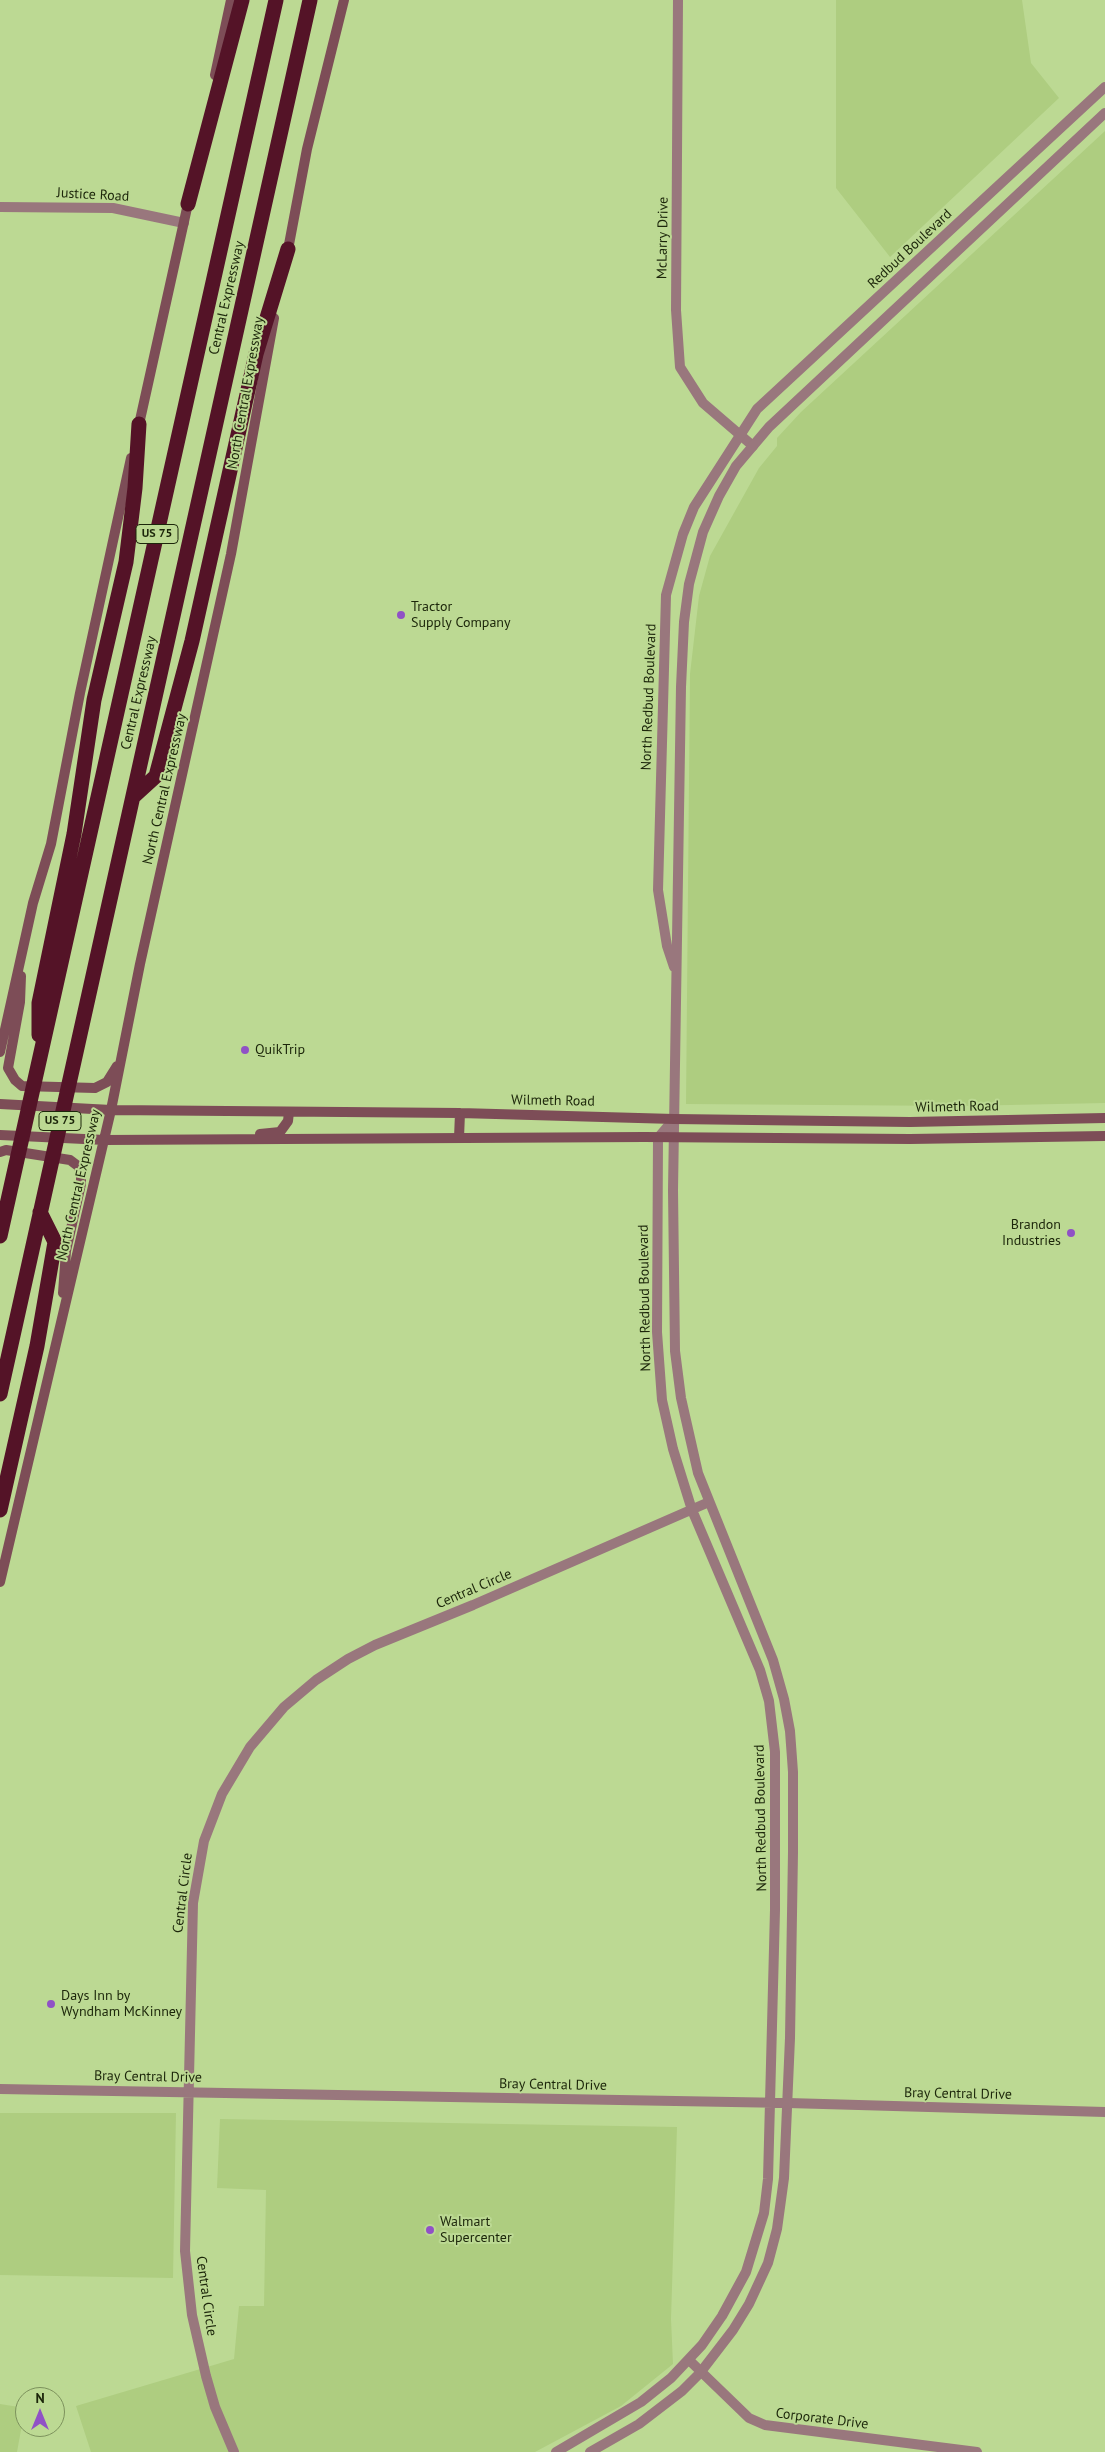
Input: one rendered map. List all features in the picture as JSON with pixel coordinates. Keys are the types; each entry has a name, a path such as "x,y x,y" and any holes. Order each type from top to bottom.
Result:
{"highway":[{"path":"188,204 242,0"},
{"name":"Central Expressway","path":"0,1236 39,1069 276,0"},
{"name":"Central Expressway","path":"0,1394 310,0"},
{"path":"133,797 156,776 192,641 256,354 288,249"},
{"path":"39,1069 39,1003 74,834 94,700 126,562 135,488 139,424"},
{"path":"0,1510 37,1346 55,1242 40,1212"}],"main road":[{"path":"0,1052 21,950 51,844 80,693 184,223 231,0"},
{"name":"North Central Expressway","path":"0,1582 111,1110 231,554 266,356 307,149 344,0"},
{"path":"21,950 20,1002 8,1068 15,1080 22,1086 95,1088 107,1082 120,1062"},
{"name":"Wilmeth Road","path":"0,1104 111,1110 460,1113 674,1119 910,1122 1105,1118"},
{"path":"172,1139 204,1133 268,1134 280,1132 288,1121 289,1112"},
{"path":"459,1138 460,1113"},
{"path":"1088,1119 1088,1136"},
{"path":"0,1135 104,1140 459,1138 910,1139 1105,1136"},
{"path":"0,1152 6,1150 70,1160 78,1166 81,1173 81,1184 66,1251 61,1319"}],"street":[{"name":"McLarry Drive","path":"678,0 676,310 680,367 703,403 753,446"},
{"name":"Redbud Boulevard","path":"739,435 751,416 772,394 826,347 1105,87"},
{"path":"753,446 788,408 1105,114"},
{"path":"1067,123 1080,137"},
{"name":"Justice Road","path":"0,207 113,208 184,223"},
{"name":"North Redbud Boulevard","path":"677,975 667,946 658,890 666,595 683,534 694,507 739,435"},
{"name":"North Redbud Boulevard","path":"590,2452 653,2414 700,2373 733,2330 749,2304 768,2263 783,2198 788,2103 793,1765 786,1710 773,1660 709,1502 687,1430 677,1369 672,1190 681,687 686,600 700,541 713,508 736,466 753,446"},
{"path":"658,1138 674,1119"},
{"name":"North Redbud Boulevard","path":"556,2452 641,2402 689,2360 722,2316 740,2284 752,2255 764,2212 768,2179 775,1920 776,1777 771,1713 765,1686 755,1657 692,1510 672,1449 664,1414 657,1353 658,1138"},
{"name":"Central Circle","path":"234,2452 215,2407 206,2378 189,2293 185,2251 193,1904 200,1859 222,1794 257,1738 302,1690 348,1659 375,1645 473,1605 709,1502"},
{"path":"771,1713 786,1710"},
{"path":"775,1920 792,1921"},
{"name":"Bray Central Drive","path":"0,2089 788,2103 1105,2112"},
{"name":"Corporate Drive","path":"689,2360 700,2373 749,2418 765,2425 780,2429 826,2432 977,2452"}],"shaded area":[{"path":"836,0 1022,0 1031,63 1059,98 890,257 836,188"},
{"path":"1105,131 1105,1103 962,1106 686,1104 690,674 699,596 710,556 759,468 777,446 777,438 801,412"},
{"path":"0,2113 176,2113 173,2278 0,2275"},
{"path":"220,2119 677,2127 671,2319 673,2364 621,2406 535,2452 91,2452 76,2406 234,2359 239,2306 264,2306 266,2190 217,2188"},
{"path":"0,2404 15,2406 15,2437 20,2437 17,2452 0,2452"}],"place":[{"name":"Tractor Supply Company","path":"401,615"},
{"name":"QuikTrip","path":"245,1050"},
{"name":"Brandon Industries","path":"1071,1233"},
{"name":"Days Inn by Wyndham McKinney","path":"51,2004"},
{"name":"Walmart Supercenter","path":"430,2230"}]}
